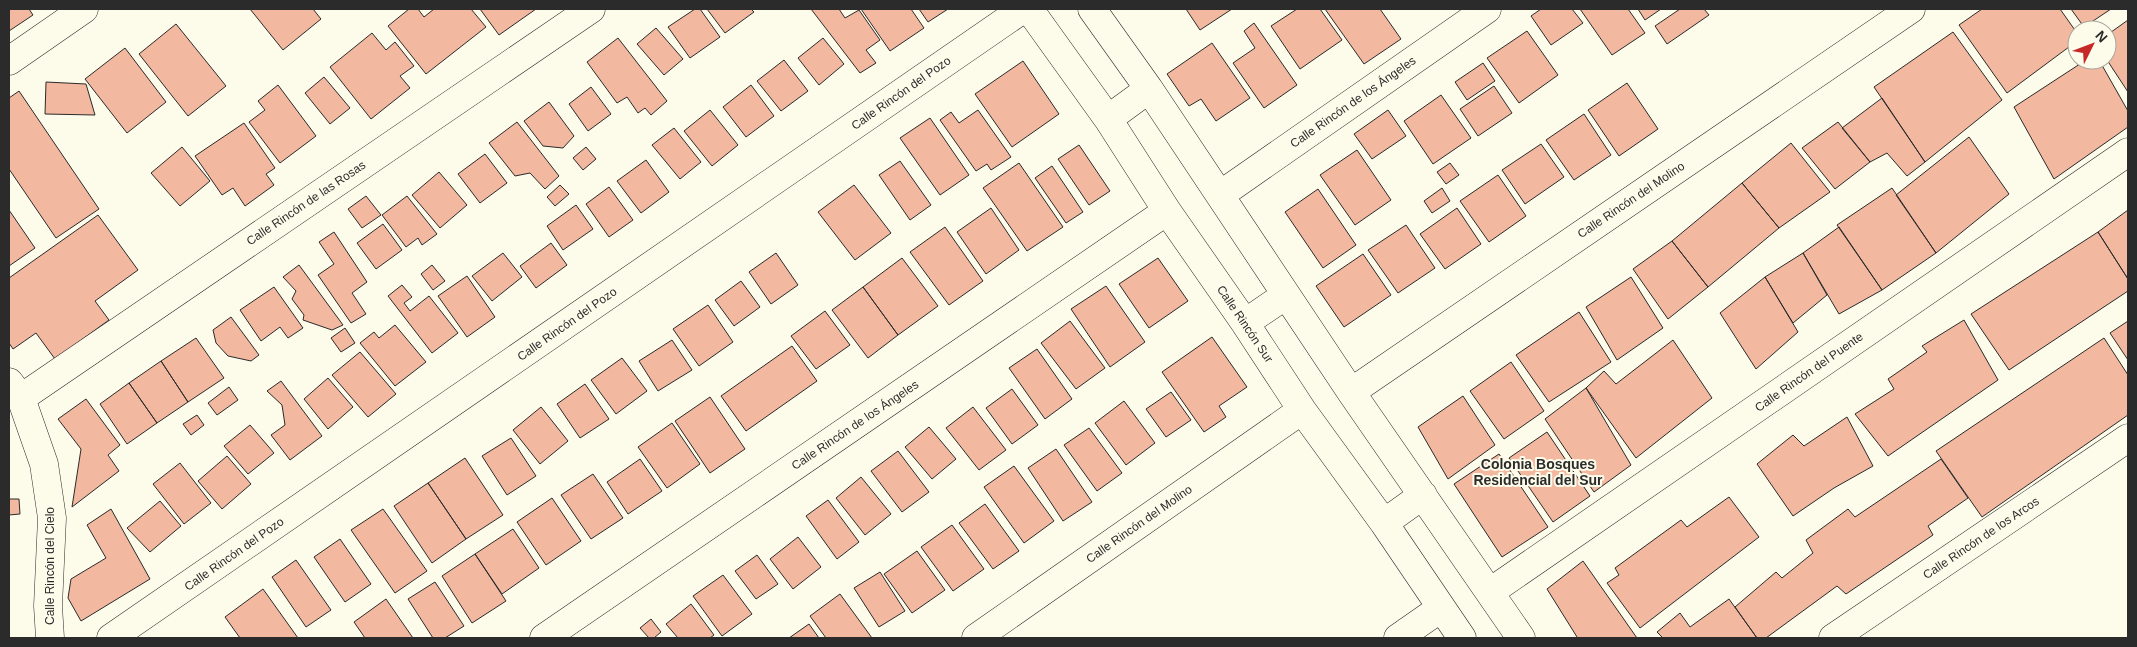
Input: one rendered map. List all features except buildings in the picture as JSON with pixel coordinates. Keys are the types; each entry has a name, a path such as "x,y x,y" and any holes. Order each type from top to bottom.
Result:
{"street":[{"path":"9,62 84,9"},
{"name":"Calle Rincón de las Rosas","path":"15,390 591,9"},
{"name":"Calle Rincón del Pozo","path":"111,638 1023,9"},
{"name":"Calle Rincón Sur","path":"1029,9 1108,119 1166,211 1245,323 1302,410 1384,523 1462,638"},
{"path":"1092,9 1149,90 1351,392 1520,638"},
{"name":"Calle Rincón de los Ángeles","path":"1220,195 1487,9"},
{"name":"Calle Rincón del Molino","path":"1351,392 1911,9"},
{"path":"1108,119 1149,90"},
{"name":"Calle Rincón del Puente","path":"1490,592 2128,152"},
{"name":"Calle Rincón de los Ángeles","path":"544,638 1166,211"},
{"path":"1245,323 1286,295"},
{"name":"Calle Rincón del Cielo","path":"15,390 44,464 52,518 48,606 50,638"},
{"name":"Calle Rincón del Molino","path":"976,638 1302,410"},
{"name":"Calle Rincón de los Arcos","path":"1833,638 2128,438"},
{"path":"1384,523 1423,495"},
{"path":"1398,638 1441,608"}],"district":[{"name":"Colonia Bosques Residencial del Sur","path":"1538,472"}]}
